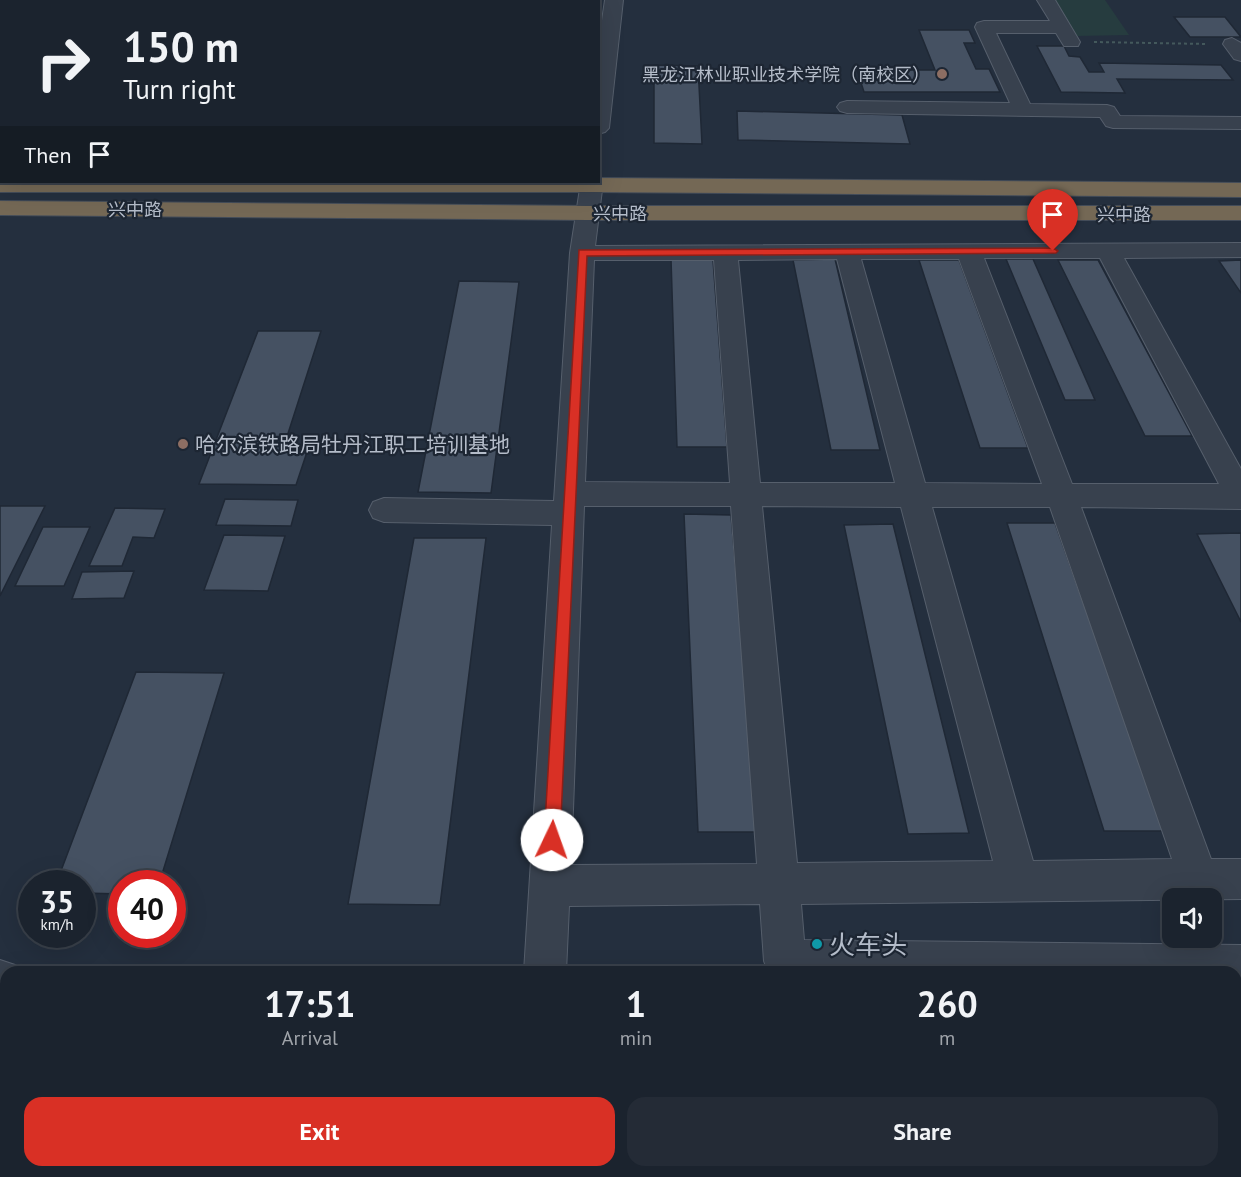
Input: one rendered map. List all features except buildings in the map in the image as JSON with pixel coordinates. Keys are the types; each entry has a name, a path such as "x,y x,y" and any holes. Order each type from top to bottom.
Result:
{"highway":[{"name":"兴中路","path":"0,185 590,193 1241,213"},
{"name":"兴中路","path":"0,208 590,193 1241,190"}],"street":[{"path":"600,112 614,0"},
{"path":"1046,0 1067,35"},
{"path":"1023,110 984,27 1067,35"},
{"path":"847,107 1107,111 1113,122 1241,123"},
{"path":"545,966 582,253 590,193"},
{"path":"582,253 1241,250"},
{"path":"384,510 746,494 1241,496 1108,251"},
{"path":"970,255 1061,495 1199,880"},
{"path":"726,260 785,961 1241,966"},
{"path":"849,260 1019,882"},
{"path":"550,886 1241,879"}],"path":[{"path":"1067,35 1236,50"}],"green space":[{"path":"1054,0 1105,0 1129,35 1076,36"}],"place":[{"name":"黑龙江林业职业技术学院（南校区）","path":"942,74"},
{"name":"哈尔滨铁路局牡丹江职工培训基地","path":"183,444"},
{"name":"火车头","path":"817,944"}],"route":[{"path":"552,840 582,253 1053,251"}]}
